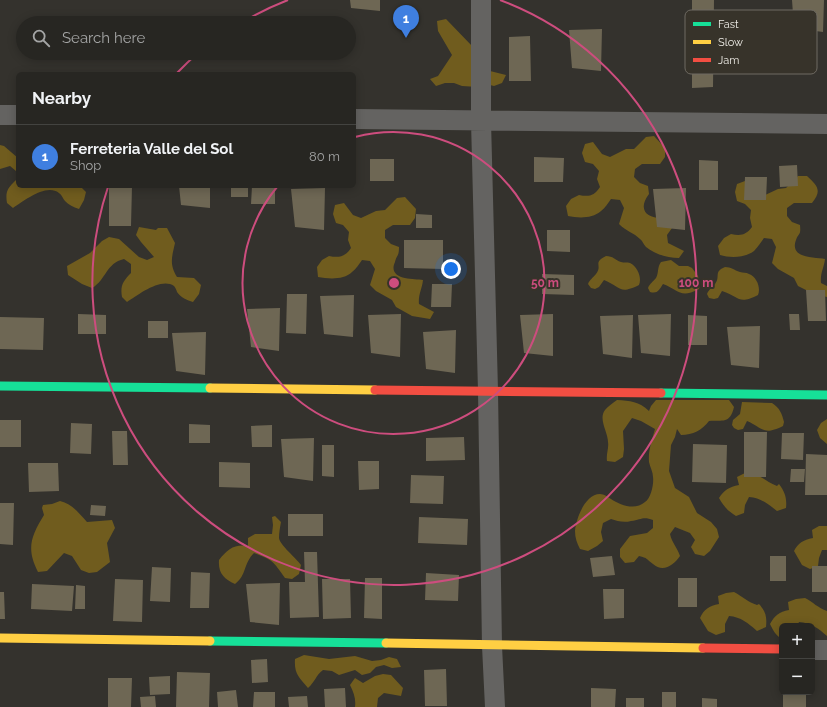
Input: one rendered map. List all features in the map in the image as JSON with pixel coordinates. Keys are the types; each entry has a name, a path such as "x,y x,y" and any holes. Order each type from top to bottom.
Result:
{"street":[{"path":"481,0 481,121 494,707"},
{"path":"0,115 16,115"},
{"path":"356,119 827,124"},
{"path":"0,386 827,395"},
{"path":"0,638 779,649"},
{"path":"815,650 827,650"}],"shaded area":[{"path":"446,19 473,47 486,70 506,75 502,83 494,86 486,84 478,87 462,86 454,83 445,83 436,86 430,79 438,76 452,55 438,31 437,21"},
{"path":"654,136 665,148 665,157 660,164 642,164 635,169 634,177 640,183 648,186 649,194 644,205 646,212 653,217 664,218 672,228 667,235 668,243 684,251 679,258 653,252 646,247 638,237 619,224 624,208 620,200 611,199 602,210 589,217 568,216 566,206 571,199 579,195 591,195 600,187 597,179 599,171 593,164 585,162 582,153 585,144 593,142 602,154 610,157 626,149 634,149 646,137"},
{"path":"0,145 4,146 16,156 16,171 10,166 0,169"},
{"path":"798,176 807,176 816,186 818,192 812,203 794,203 787,208 787,216 792,222 800,225 800,232 795,246 796,251 804,256 825,259 821,283 827,286 827,297 814,294 798,286 794,278 778,269 772,263 776,247 772,239 764,238 754,251 746,255 728,257 720,255 718,246 724,238 731,234 743,234 748,232 752,227 750,218 751,210 745,204 737,201 735,192 737,184 745,181 763,196 778,189 786,188"},
{"path":"16,180 16,188 82,188 86,192 79,209 68,204 59,193 54,190 48,190 35,194 13,208 7,203 6,195 9,188"},
{"path":"405,197 416,209 415,218 410,225 393,225 385,230 385,238 391,244 399,247 393,268 395,272 398,275 408,279 423,280 419,304 434,312 430,319 412,316 396,307 392,300 376,291 370,285 375,269 370,261 362,260 349,275 341,278 318,277 317,267 322,260 329,256 342,256 351,248 348,240 349,232 343,225 336,223 333,214 335,205 344,203 353,215 361,218 376,211 385,210 397,198"},
{"path":"139,227 156,230 158,228 167,228 175,243 172,256 174,272 177,277 194,278 201,285 199,294 193,302 180,296 174,286 163,284 156,285 143,291 127,302 122,297 121,290 124,281 131,273 131,264 124,259 113,264 97,285 92,288 82,284 68,275 67,266 90,253 102,241 109,237 119,239 139,257 147,260 154,257 136,235"},
{"path":"606,256 633,265 639,273 639,285 624,290 604,280 599,287 595,289 591,288 588,284 598,271 600,260"},
{"path":"671,260 679,266 688,266 692,268 698,276 700,285 699,289 693,292 683,293 663,284 657,292 650,292 648,288 656,278 661,262"},
{"path":"725,267 752,275 758,283 758,295 743,300 722,291 718,298 709,298 707,294 717,281 718,272"},
{"path":"617,400 638,403 649,411 656,400 729,400 734,407 728,419 722,421 709,421 693,433 681,435 677,429 671,445 669,471 675,488 689,497 697,513 711,522 717,529 719,537 710,551 704,556 695,554 691,547 695,540 690,533 675,527 670,534 680,556 671,565 664,568 657,567 646,558 639,556 634,562 625,563 620,557 620,549 630,536 647,533 653,528 653,520 647,518 626,522 611,519 603,523 601,532 603,541 588,551 580,549 575,536 575,531 579,514 590,498 601,494 623,505 632,507 641,505 647,500 652,491 653,475 649,462 649,454 655,429 632,418 623,431 623,457 615,462 607,461 608,438 603,421 603,414 608,407"},
{"path":"742,402 772,403 779,409 784,422 783,426 767,431 747,421 743,429 738,430 734,428 732,425 733,420 740,414"},
{"path":"827,419 827,444 820,438 817,430 821,423"},
{"path":"745,473 754,474 777,486 779,484 785,495 786,508 777,511 761,500 749,497 745,505 744,513 736,516 728,510 719,498 727,489 739,485 737,477"},
{"path":"60,501 71,506 87,522 112,520 115,528 107,543 110,562 97,572 89,573 81,570 72,556 64,553 47,571 38,572 34,564 31,549 33,536 44,515 42,508 43,505"},
{"path":"275,516 281,522 279,536 280,541 301,565 299,574 292,579 285,578 272,562 265,557 254,553 248,561 239,581 235,584 228,580 222,575 219,560 232,548 248,546 248,538 255,534 272,534 272,517"},
{"path":"819,526 827,526 827,550 822,550 818,566 810,569 802,565 794,551 801,542 813,538 812,530"},
{"path":"734,592 757,605 759,604 766,615 766,627 757,631 744,621 729,616 725,624 725,632 716,635 708,631 700,618 703,612 710,607 719,604 718,596"},
{"path":"805,598 827,611 827,636 815,627 815,623 799,622 779,623 779,636 776,634 770,624 778,614 789,610 788,602"},
{"path":"304,655 329,659 355,656 372,661 389,657 397,659 401,667 392,668 384,665 376,667 370,673 362,675 355,670 339,675 332,671 323,670 308,688 296,672 295,668 295,659"},
{"path":"383,674 391,675 403,688 401,696 384,693 378,698 377,707 355,707 353,691 350,685 355,678 363,683 375,676"}],"building":[{"path":"350,0 380,0 380,11 351,8"},
{"path":"692,0 714,0 714,10 692,10"},
{"path":"792,0 824,0 823,32 817,31 817,10 793,10"},
{"path":"602,29 601,71 572,68 569,30"},
{"path":"530,36 531,81 509,81 509,37"},
{"path":"692,74 713,74 713,87 692,88"},
{"path":"534,157 564,158 563,182 534,182"},
{"path":"370,159 394,159 394,181 370,181"},
{"path":"699,160 718,161 718,190 699,190"},
{"path":"797,165 798,186 780,187 779,166"},
{"path":"745,177 767,177 766,200 744,200"},
{"path":"109,188 132,188 131,226 109,226"},
{"path":"179,188 210,188 210,208 181,205"},
{"path":"231,188 248,188 248,197 231,197"},
{"path":"252,188 275,188 275,204 251,204"},
{"path":"325,188 324,230 295,227 291,189"},
{"path":"686,188 685,230 657,227 653,189"},
{"path":"416,214 432,215 432,228 416,228"},
{"path":"547,230 570,230 570,252 547,251"},
{"path":"404,240 443,240 443,269 404,268"},
{"path":"542,274 574,275 574,295 542,294"},
{"path":"432,284 452,284 451,307 431,307"},
{"path":"806,290 825,290 826,321 808,321"},
{"path":"287,294 307,294 306,334 286,333"},
{"path":"354,295 353,337 324,334 320,296"},
{"path":"280,308 279,351 251,347 247,309"},
{"path":"78,314 106,315 106,334 78,334"},
{"path":"401,314 400,357 371,353 368,315"},
{"path":"553,314 553,356 524,353 520,315"},
{"path":"671,314 670,356 641,353 638,315"},
{"path":"789,314 799,314 800,330 790,330"},
{"path":"633,315 632,358 603,354 600,316"},
{"path":"688,315 707,316 707,345 688,345"},
{"path":"0,317 44,318 43,350 0,349"},
{"path":"148,321 168,321 168,338 148,338"},
{"path":"760,326 759,368 731,365 727,327"},
{"path":"456,330 455,373 426,369 423,332"},
{"path":"206,332 205,375 176,371 172,333"},
{"path":"0,420 21,420 21,447 0,447"},
{"path":"71,423 92,424 91,454 70,453"},
{"path":"189,424 210,425 210,443 189,443"},
{"path":"272,425 272,447 252,447 251,426"},
{"path":"112,431 127,431 128,465 113,465"},
{"path":"744,432 767,432 766,477 744,477"},
{"path":"782,433 804,433 803,460 781,459"},
{"path":"464,437 465,460 426,461 426,438"},
{"path":"314,438 313,481 284,477 281,439"},
{"path":"693,444 727,445 726,483 692,482"},
{"path":"322,445 334,445 334,477 322,476"},
{"path":"806,454 827,455 827,495 805,495"},
{"path":"358,461 379,461 379,489 359,490"},
{"path":"219,462 250,463 250,488 219,487"},
{"path":"28,463 58,463 59,491 29,492"},
{"path":"791,469 805,469 804,482 790,482"},
{"path":"411,475 444,476 443,504 410,503"},
{"path":"0,503 14,503 13,545 0,544"},
{"path":"91,505 106,506 105,516 90,515"},
{"path":"288,514 323,514 323,536 288,536"},
{"path":"419,517 468,519 467,545 418,543"},
{"path":"304,552 317,552 319,617 290,618 289,582 305,582"},
{"path":"612,556 615,575 593,577 590,558"},
{"path":"770,556 786,556 786,581 770,581"},
{"path":"812,566 827,566 827,592 812,592"},
{"path":"152,567 171,568 170,602 150,601"},
{"path":"191,572 210,573 209,608 190,608"},
{"path":"426,573 459,575 458,601 425,600"},
{"path":"365,578 382,578 382,619 364,618"},
{"path":"678,578 697,578 697,607 678,607"},
{"path":"115,579 143,580 142,622 113,621"},
{"path":"322,579 350,579 351,618 323,619"},
{"path":"280,583 279,625 250,622 246,584"},
{"path":"32,584 74,586 72,611 31,609"},
{"path":"76,585 85,586 85,609 75,609"},
{"path":"603,589 624,589 624,618 604,619"},
{"path":"0,592 4,592 5,619 0,619"},
{"path":"267,659 268,682 252,683 251,660"},
{"path":"446,669 447,706 425,706 424,670"},
{"path":"177,672 210,673 209,707 176,707"},
{"path":"170,676 170,694 150,695 149,677"},
{"path":"108,678 132,678 131,707 108,707"},
{"path":"345,688 346,707 325,707 324,689"},
{"path":"591,688 616,689 615,707 591,707"},
{"path":"236,690 238,707 218,707 217,692"},
{"path":"254,692 275,692 275,707 253,707"},
{"path":"662,692 676,692 676,707 662,707"},
{"path":"783,695 806,695 806,707 783,707"},
{"path":"155,696 156,707 141,707 140,697"},
{"path":"307,696 308,707 289,707 288,697"},
{"path":"626,698 644,698 644,707 626,707"},
{"path":"702,698 717,699 717,707 702,707"}],"traffic: fast":[{"path":"0,386 210,388"},
{"path":"661,393 827,395"},
{"path":"210,641 386,643"}],"traffic: slow":[{"path":"210,388 375,390"},
{"path":"0,638 210,641"},
{"path":"386,643 703,648"}],"traffic: jam":[{"path":"375,390 661,393"},
{"path":"703,648 779,649"}],"place":[{"name":"Ferreteria Valle del Sol","path":"406,38"}]}
